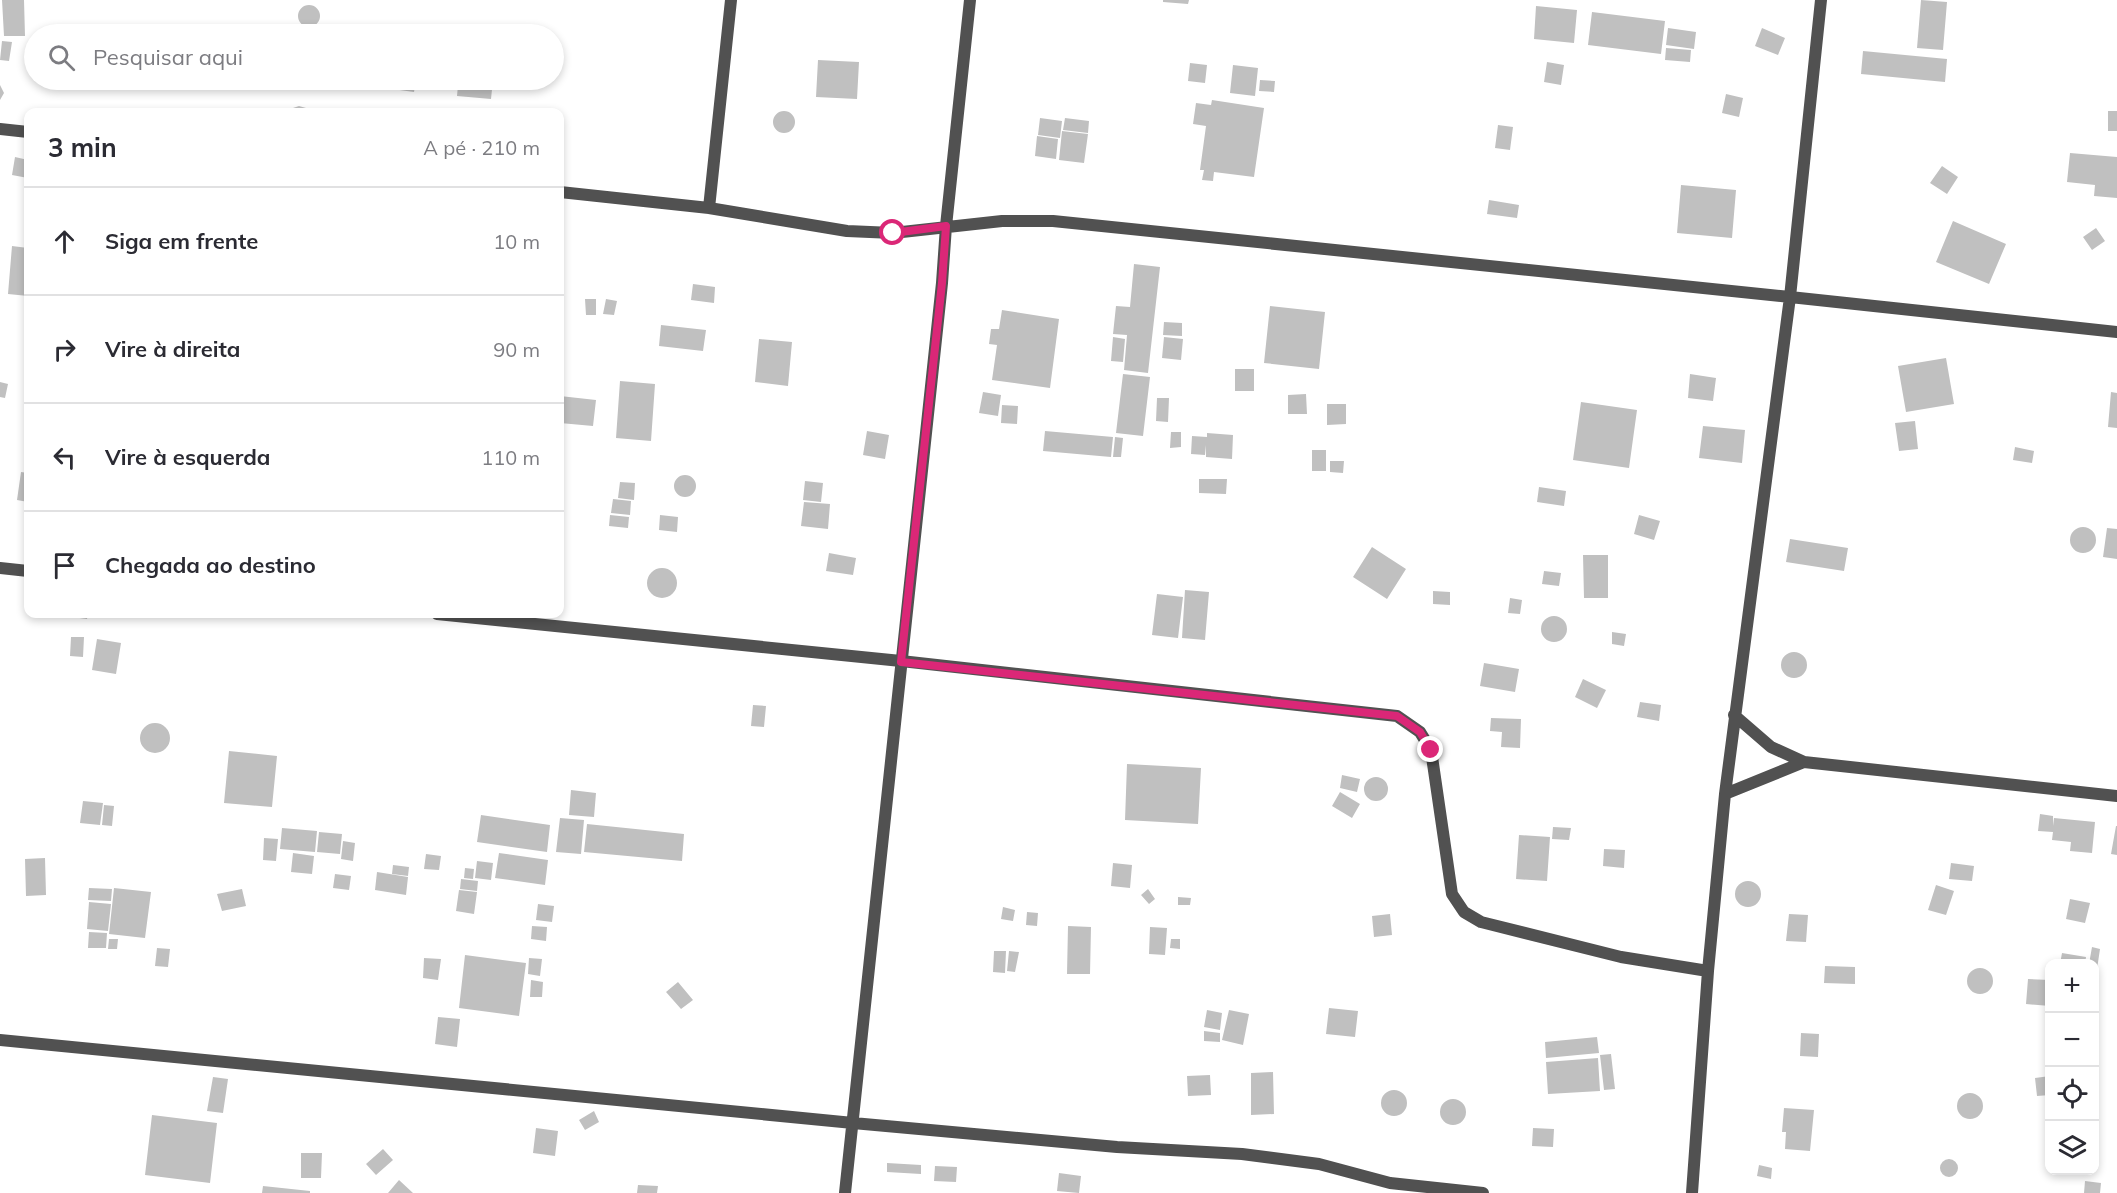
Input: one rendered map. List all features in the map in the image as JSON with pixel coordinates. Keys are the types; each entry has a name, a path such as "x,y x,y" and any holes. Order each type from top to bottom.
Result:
{"street":[{"path":"709,208 731,0"},
{"path":"845,1193 970,0"},
{"path":"1692,1193 1708,971 1725,794 1790,297 1821,0"},
{"path":"0,129 24,132"},
{"path":"564,192 709,208 847,231 893,233 1002,221 1053,221 2117,332"},
{"path":"0,568 24,571"},
{"path":"476,618 1397,716 1420,732 1431,750 1452,894 1464,912 1481,922 1599,952 1708,971"},
{"path":"1734,715 1771,747 1804,762 2117,796"},
{"path":"1725,794 1804,762"},
{"path":"0,1040 853,1123 1117,1147 1242,1154 1319,1164 1390,1183 1483,1193"}],"building":[{"path":"2,0 24,0 24,36 4,36"},
{"path":"1163,0 1189,0 1188,4 1163,2"},
{"path":"1921,0 1947,2 1943,50 1917,48"},
{"path":"309,5 317,8 319,12 317,24 301,24 298,16 301,8"},
{"path":"1536,6 1577,10 1574,43 1534,39"},
{"path":"1592,12 1665,21 1661,54 1588,45"},
{"path":"1668,28 1696,32 1694,49 1666,45"},
{"path":"1762,28 1785,38 1778,55 1755,46"},
{"path":"2,41 12,42 9,61 0,60"},
{"path":"1666,48 1691,50 1690,62 1665,60"},
{"path":"1863,51 1947,59 1945,82 1861,74"},
{"path":"818,60 859,62 857,99 816,97"},
{"path":"1547,62 1564,65 1561,85 1544,82"},
{"path":"1190,63 1207,65 1205,83 1188,81"},
{"path":"1233,65 1258,68 1255,96 1230,93"},
{"path":"1260,80 1275,81 1274,92 1259,91"},
{"path":"0,85 4,93 0,100"},
{"path":"458,90 492,90 491,99 457,96"},
{"path":"1726,94 1743,98 1739,117 1722,113"},
{"path":"1212,100 1264,108 1254,177 1214,172 1213,181 1202,180 1204,170 1200,170 1206,126 1193,124 1196,103 1211,105"},
{"path":"784,111 792,114 795,122 792,130 784,133 776,130 773,122 776,114"},
{"path":"2108,111 2117,111 2117,131 2108,131"},
{"path":"1040,118 1062,121 1060,138 1038,135"},
{"path":"1065,118 1089,121 1088,133 1063,130"},
{"path":"1498,125 1513,127 1510,150 1495,148"},
{"path":"1062,131 1088,134 1084,163 1059,160"},
{"path":"1037,136 1058,139 1056,159 1035,156"},
{"path":"2070,153 2117,157 2117,198 2094,196 2095,185 2067,182"},
{"path":"15,157 24,159 24,177 12,175"},
{"path":"1942,166 1958,177 1947,194 1930,183"},
{"path":"1681,185 1736,190 1732,238 1677,233"},
{"path":"1489,200 1519,205 1517,218 1487,214"},
{"path":"1953,221 2006,244 1989,284 1936,262"},
{"path":"2096,228 2105,241 2092,250 2083,237"},
{"path":"12,246 24,248 24,296 8,294"},
{"path":"1134,264 1160,267 1148,373 1124,370 1127,335 1113,334 1116,306 1130,307"},
{"path":"693,284 715,287 714,303 691,300"},
{"path":"585,299 596,299 596,315 586,315"},
{"path":"606,299 617,301 614,315 603,314"},
{"path":"1270,306 1325,312 1319,369 1264,363"},
{"path":"1002,310 1059,319 1050,388 992,380 997,345 989,344 991,329 999,329"},
{"path":"1164,322 1182,323 1182,336 1163,335"},
{"path":"661,325 706,330 703,351 659,346"},
{"path":"1113,337 1125,339 1123,362 1111,361"},
{"path":"1164,337 1183,339 1181,360 1162,358"},
{"path":"759,339 792,342 788,386 755,382"},
{"path":"1946,358 1954,404 1906,412 1898,366"},
{"path":"1235,369 1254,369 1254,391 1235,391"},
{"path":"1123,374 1150,377 1143,436 1116,433"},
{"path":"1690,374 1716,378 1713,401 1688,398"},
{"path":"620,381 655,384 651,441 616,438"},
{"path":"0,382 8,384 5,398 0,397"},
{"path":"983,392 1001,395 998,416 979,413"},
{"path":"2111,392 2117,393 2117,428 2108,427"},
{"path":"1306,394 1307,414 1288,414 1288,395"},
{"path":"564,396 596,400 593,426 564,423"},
{"path":"1157,398 1169,398 1168,422 1156,421"},
{"path":"1581,402 1637,410 1629,468 1573,460"},
{"path":"1327,404 1346,404 1346,424 1327,425"},
{"path":"1002,405 1018,406 1017,424 1001,423"},
{"path":"1915,421 1918,449 1899,451 1895,423"},
{"path":"1703,426 1745,430 1742,463 1699,458"},
{"path":"867,431 889,435 885,459 863,455"},
{"path":"1045,431 1113,437 1111,457 1043,451"},
{"path":"1171,432 1181,432 1181,447 1170,448"},
{"path":"1207,433 1233,435 1232,459 1206,457 1206,445 1205,455 1191,454 1192,436 1207,437"},
{"path":"1115,437 1123,438 1121,457 1113,457"},
{"path":"2015,447 2034,451 2032,463 2013,460"},
{"path":"1312,450 1326,450 1326,471 1312,471"},
{"path":"1330,461 1344,461 1343,473 1330,472"},
{"path":"21,472 24,472 24,501 17,500"},
{"path":"685,475 693,478 696,486 693,494 685,497 677,494 674,486 677,478"},
{"path":"1199,479 1227,479 1226,494 1199,493"},
{"path":"805,481 823,483 821,502 803,500"},
{"path":"620,482 635,483 634,500 618,498"},
{"path":"1539,487 1566,491 1564,506 1537,502"},
{"path":"613,499 631,501 630,515 611,513"},
{"path":"804,502 830,504 828,529 801,526"},
{"path":"610,515 629,517 628,528 609,526"},
{"path":"660,515 678,517 677,532 659,530"},
{"path":"1639,515 1660,521 1654,540 1634,534"},
{"path":"2083,527 2092,531 2096,540 2092,549 2083,553 2074,549 2070,540 2074,531"},
{"path":"2107,528 2117,529 2117,559 2103,557"},
{"path":"1790,539 1848,548 1844,571 1786,562"},
{"path":"1372,547 1406,569 1387,599 1353,577"},
{"path":"829,553 856,558 853,575 826,571"},
{"path":"1583,555 1608,555 1608,598 1584,598"},
{"path":"662,568 672,573 677,583 672,593 662,598 652,593 647,583 652,573"},
{"path":"1544,571 1561,573 1559,586 1542,584"},
{"path":"1185,590 1209,592 1205,640 1182,638"},
{"path":"1433,591 1450,592 1450,605 1433,604"},
{"path":"1157,594 1183,597 1178,638 1152,635"},
{"path":"1510,598 1522,600 1520,614 1508,613"},
{"path":"1554,616 1563,620 1567,629 1563,638 1554,642 1545,638 1541,629 1545,620"},
{"path":"1612,632 1626,634 1624,646 1612,644"},
{"path":"71,637 84,637 83,657 70,656"},
{"path":"97,639 121,643 116,674 92,670"},
{"path":"1794,652 1803,656 1807,665 1803,674 1794,678 1785,674 1781,665 1785,656"},
{"path":"1484,663 1519,669 1515,692 1480,686"},
{"path":"1583,679 1606,690 1597,708 1575,697"},
{"path":"1640,702 1661,705 1659,721 1637,717"},
{"path":"753,705 766,706 764,727 751,726"},
{"path":"1491,718 1521,719 1520,748 1501,747 1502,732 1490,731"},
{"path":"155,723 166,727 170,738 166,749 155,753 144,749 140,738 144,727"},
{"path":"229,751 277,756 272,807 224,803"},
{"path":"1127,764 1201,768 1198,824 1125,820"},
{"path":"1342,775 1360,779 1357,792 1340,788"},
{"path":"1376,777 1385,780 1388,789 1385,798 1376,801 1367,798 1364,789 1367,780"},
{"path":"571,790 596,793 594,817 569,815"},
{"path":"1340,792 1360,804 1352,818 1332,806"},
{"path":"83,801 103,803 100,825 80,823"},
{"path":"104,805 114,806 112,826 102,825"},
{"path":"2040,814 2053,816 2053,826 2054,818 2095,822 2092,853 2070,851 2071,842 2052,840 2053,832 2038,831"},
{"path":"481,815 550,825 547,852 477,842"},
{"path":"560,818 584,820 581,854 556,852"},
{"path":"587,824 684,834 682,861 584,852"},
{"path":"2117,826 2117,855 2111,854"},
{"path":"1553,827 1571,828 1569,840 1552,839"},
{"path":"282,828 317,831 315,852 280,849"},
{"path":"319,832 342,834 340,854 317,852"},
{"path":"1519,835 1550,837 1547,881 1516,879"},
{"path":"264,838 278,839 276,861 263,860"},
{"path":"343,841 355,843 353,861 341,859"},
{"path":"1604,849 1625,850 1624,868 1603,866"},
{"path":"293,853 314,856 312,874 291,872"},
{"path":"499,853 548,860 545,885 495,878"},
{"path":"426,854 441,856 439,870 424,869"},
{"path":"45,858 46,895 26,896 25,859"},
{"path":"477,861 493,863 491,880 475,878"},
{"path":"1113,863 1132,865 1130,888 1111,886"},
{"path":"1951,863 1974,866 1972,881 1949,879"},
{"path":"393,865 409,867 408,876 392,874"},
{"path":"465,868 474,869 473,879 464,878"},
{"path":"377,872 408,877 406,895 375,890"},
{"path":"335,874 351,876 349,890 333,888"},
{"path":"461,879 478,881 477,891 460,889"},
{"path":"1748,881 1757,885 1761,894 1757,903 1748,907 1739,903 1735,894 1739,885"},
{"path":"1936,885 1954,891 1946,915 1928,910"},
{"path":"89,888 112,889 111,901 88,900"},
{"path":"114,888 151,892 145,938 109,934"},
{"path":"242,889 246,906 222,911 217,894"},
{"path":"1148,889 1155,899 1149,904 1141,895"},
{"path":"459,890 477,892 474,914 456,911"},
{"path":"1178,897 1191,898 1190,905 1178,905"},
{"path":"2070,899 2090,903 2085,923 2066,919"},
{"path":"89,902 111,904 108,931 87,929"},
{"path":"538,904 554,906 552,922 536,920"},
{"path":"1003,907 1015,910 1013,921 1001,919"},
{"path":"1027,912 1038,913 1037,926 1026,925"},
{"path":"1390,914 1392,935 1374,937 1372,916"},
{"path":"1789,914 1808,915 1806,942 1786,941"},
{"path":"532,926 547,927 546,941 531,939"},
{"path":"1068,926 1091,927 1090,974 1067,974"},
{"path":"1150,927 1167,928 1165,955 1149,954"},
{"path":"89,932 107,933 106,948 88,948"},
{"path":"109,939 118,939 117,949 108,949"},
{"path":"1171,939 1180,939 1180,949 1170,948"},
{"path":"2092,947 2100,949 2098,959 2090,959"},
{"path":"157,948 170,949 168,967 155,966"},
{"path":"994,951 1006,951 1005,973 993,972"},
{"path":"1009,951 1019,952 1015,972 1007,971"},
{"path":"2062,953 2086,957 2086,959 2061,959"},
{"path":"465,955 526,963 519,1016 459,1008"},
{"path":"424,958 441,959 438,980 423,978"},
{"path":"529,958 542,959 540,976 528,974"},
{"path":"1825,966 1855,967 1855,984 1824,983"},
{"path":"1980,968 1989,972 1993,981 1989,990 1980,994 1971,990 1967,981 1971,972"},
{"path":"2028,979 2045,980 2045,1006 2026,1004"},
{"path":"531,980 543,982 542,997 530,997"},
{"path":"678,982 693,1000 681,1009 666,992"},
{"path":"1329,1008 1358,1011 1355,1037 1326,1034"},
{"path":"1207,1010 1222,1013 1220,1030 1204,1027"},
{"path":"1229,1010 1249,1014 1243,1045 1222,1040"},
{"path":"438,1017 460,1019 457,1047 435,1044"},
{"path":"1204,1031 1220,1033 1220,1042 1204,1041"},
{"path":"1801,1033 1819,1034 1818,1057 1800,1056"},
{"path":"1597,1037 1599,1053 1546,1058 1545,1042"},
{"path":"1611,1054 1615,1089 1604,1090 1600,1055"},
{"path":"1598,1058 1600,1091 1548,1094 1546,1062"},
{"path":"1273,1072 1274,1114 1251,1115 1251,1073"},
{"path":"1210,1075 1211,1095 1188,1096 1187,1076"},
{"path":"213,1077 228,1079 223,1113 207,1111"},
{"path":"2045,1077 2045,1095 2037,1096 2035,1078"},
{"path":"1394,1090 1403,1094 1407,1103 1403,1112 1394,1116 1385,1112 1381,1103 1385,1094"},
{"path":"1970,1093 1979,1097 1983,1106 1979,1115 1970,1119 1961,1115 1957,1106 1961,1097"},
{"path":"1453,1099 1462,1103 1466,1112 1462,1121 1453,1125 1444,1121 1440,1112 1444,1103"},
{"path":"1784,1108 1814,1110 1810,1151 1785,1149 1786,1132 1782,1132"},
{"path":"594,1111 599,1122 585,1130 579,1120"},
{"path":"152,1115 217,1123 210,1183 145,1175"},
{"path":"536,1128 558,1131 555,1156 533,1153"},
{"path":"1533,1128 1554,1129 1553,1147 1532,1146"},
{"path":"383,1149 393,1160 376,1175 366,1164"},
{"path":"301,1153 322,1153 321,1178 301,1178"},
{"path":"1945,1159 1953,1159 1958,1164 1956,1175 1945,1177 1940,1172 1940,1164"},
{"path":"887,1163 921,1165 921,1174 887,1172"},
{"path":"1759,1165 1772,1168 1771,1179 1757,1176"},
{"path":"935,1166 957,1167 956,1182 934,1181"},
{"path":"1059,1173 1081,1176 1079,1193 1057,1191"},
{"path":"399,1180 413,1193 388,1193"},
{"path":"2085,1181 2101,1183 2100,1193 2084,1193"},
{"path":"638,1185 658,1186 657,1193 637,1193"},
{"path":"263,1186 310,1191 310,1193 262,1193"}],"route":[{"path":"893,233 946,226 942,283 901,662 1397,716 1420,732 1431,750"}]}
